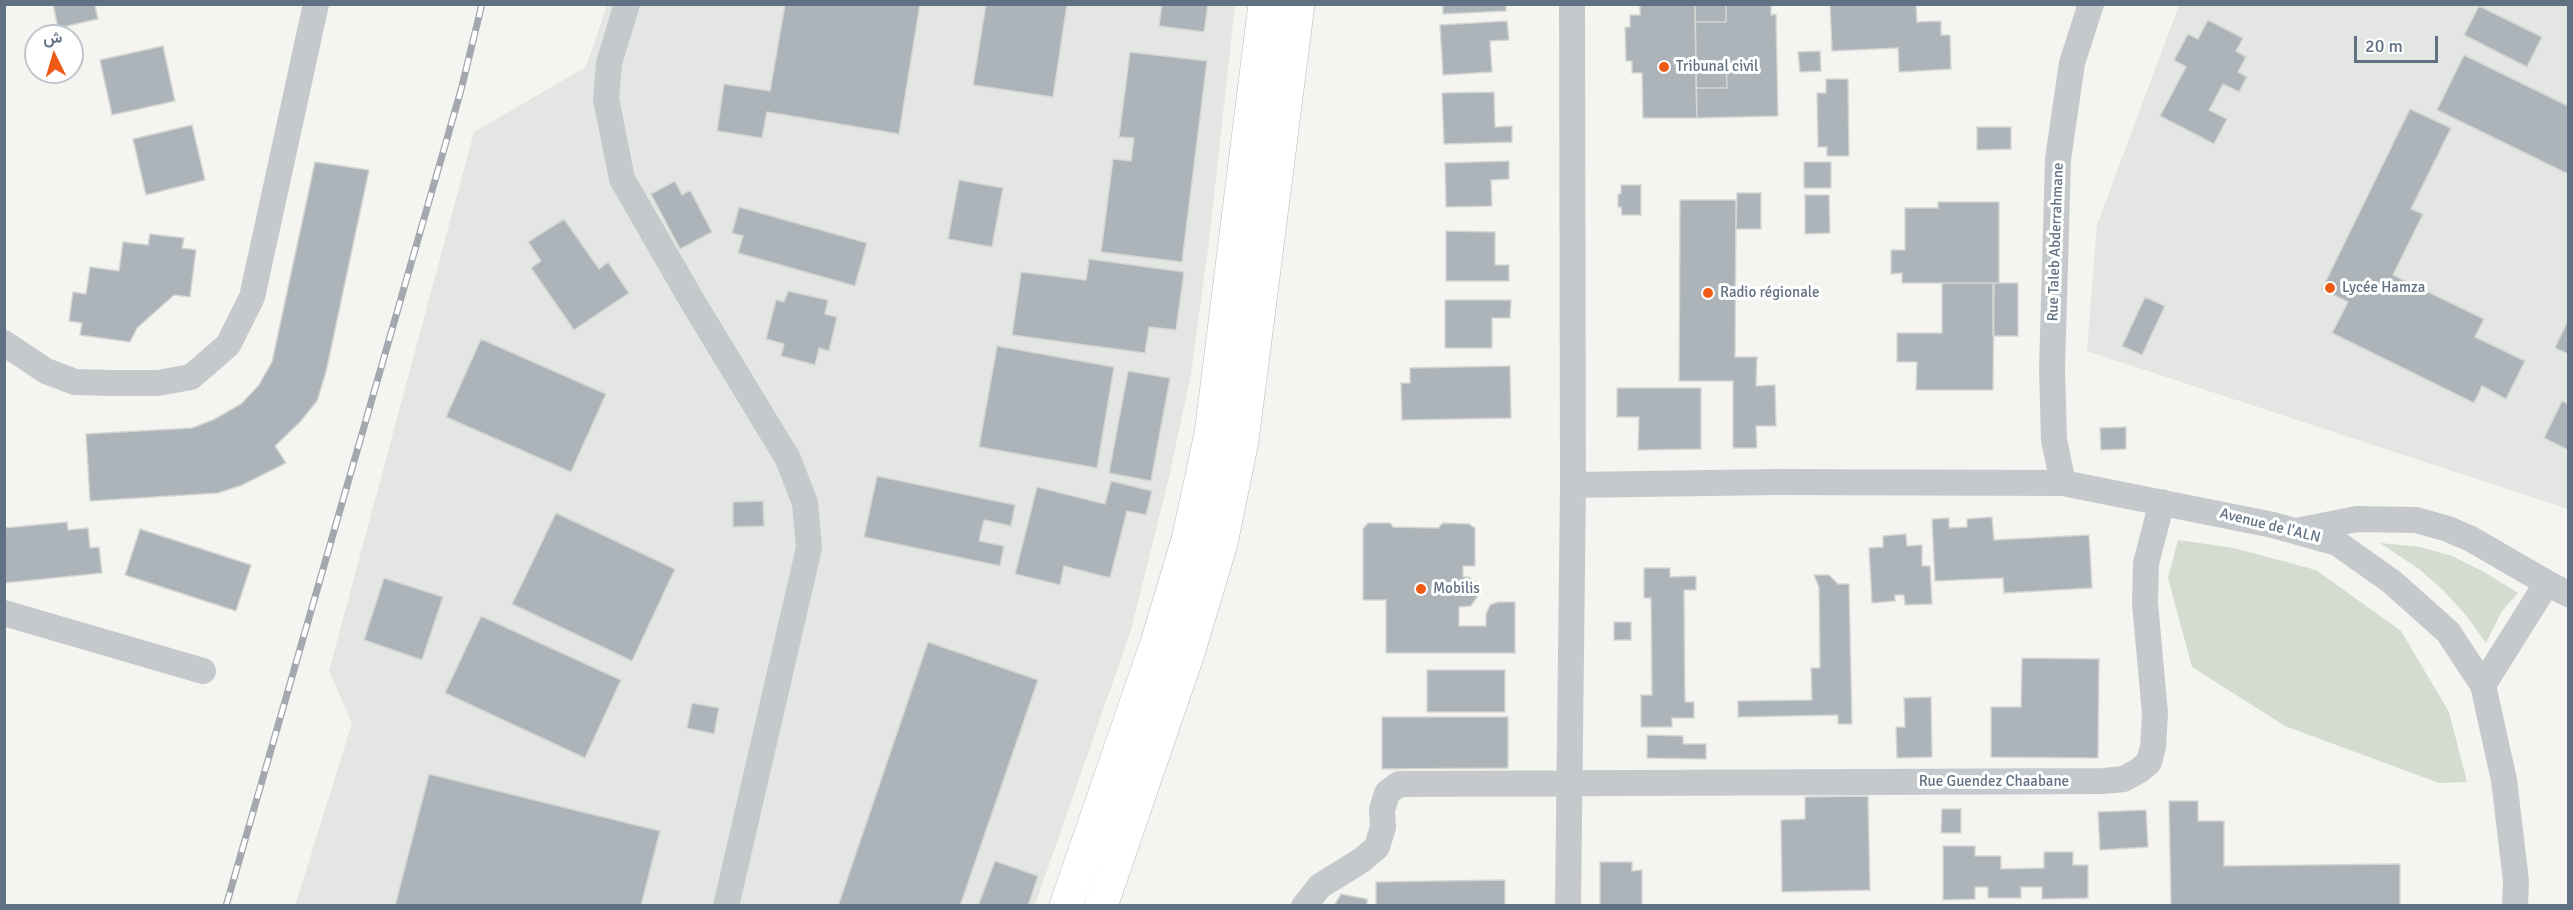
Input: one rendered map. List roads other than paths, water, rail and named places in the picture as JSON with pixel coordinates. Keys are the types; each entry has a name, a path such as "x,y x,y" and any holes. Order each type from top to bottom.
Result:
{"main road":[{"path":"1066,906 1157,643 1191,530 1211,434 1265,4"},
{"path":"1101,906 1188,653 1221,543 1242,441 1298,4"}],"street":[{"path":"4,343 46,371 75,382 113,384 158,383 191,377 228,345 252,297 316,4"},
{"path":"627,4 609,63 606,99 622,179 788,459 805,503 809,548 726,906"},
{"path":"1568,906 1573,485 1572,4"},
{"name":"Rue Taleb Abderrahmane","path":"2063,483 2054,440 2052,370 2058,159 2072,63 2091,4"},
{"name":"Avenue de l'ALN","path":"1573,485 1776,482 2063,483 2298,530 2337,543 2392,582 2448,632 2483,684 2504,780 2516,881 2515,906"},
{"name":"Rue Guendez Chaabane","path":"1304,906 1320,886 1362,860 1377,847 1383,828 1382,810 1387,793 1399,784 2103,782 2124,779 2140,770 2148,762 2153,747 2155,714 2145,603 2146,563 2162,502"},
{"path":"2298,530 2357,519 2415,520 2448,528 2558,588 2483,684"},
{"path":"4,613 203,671"}],"railway":[{"path":"226,906 461,90 482,4"}],"place":[{"name":"Tribunal civil","path":"1664,67"},
{"name":"Lycée Hamza","path":"2330,288"},
{"name":"Radio régionale","path":"1708,293"},
{"name":"Mobilis","path":"1421,589"}]}
